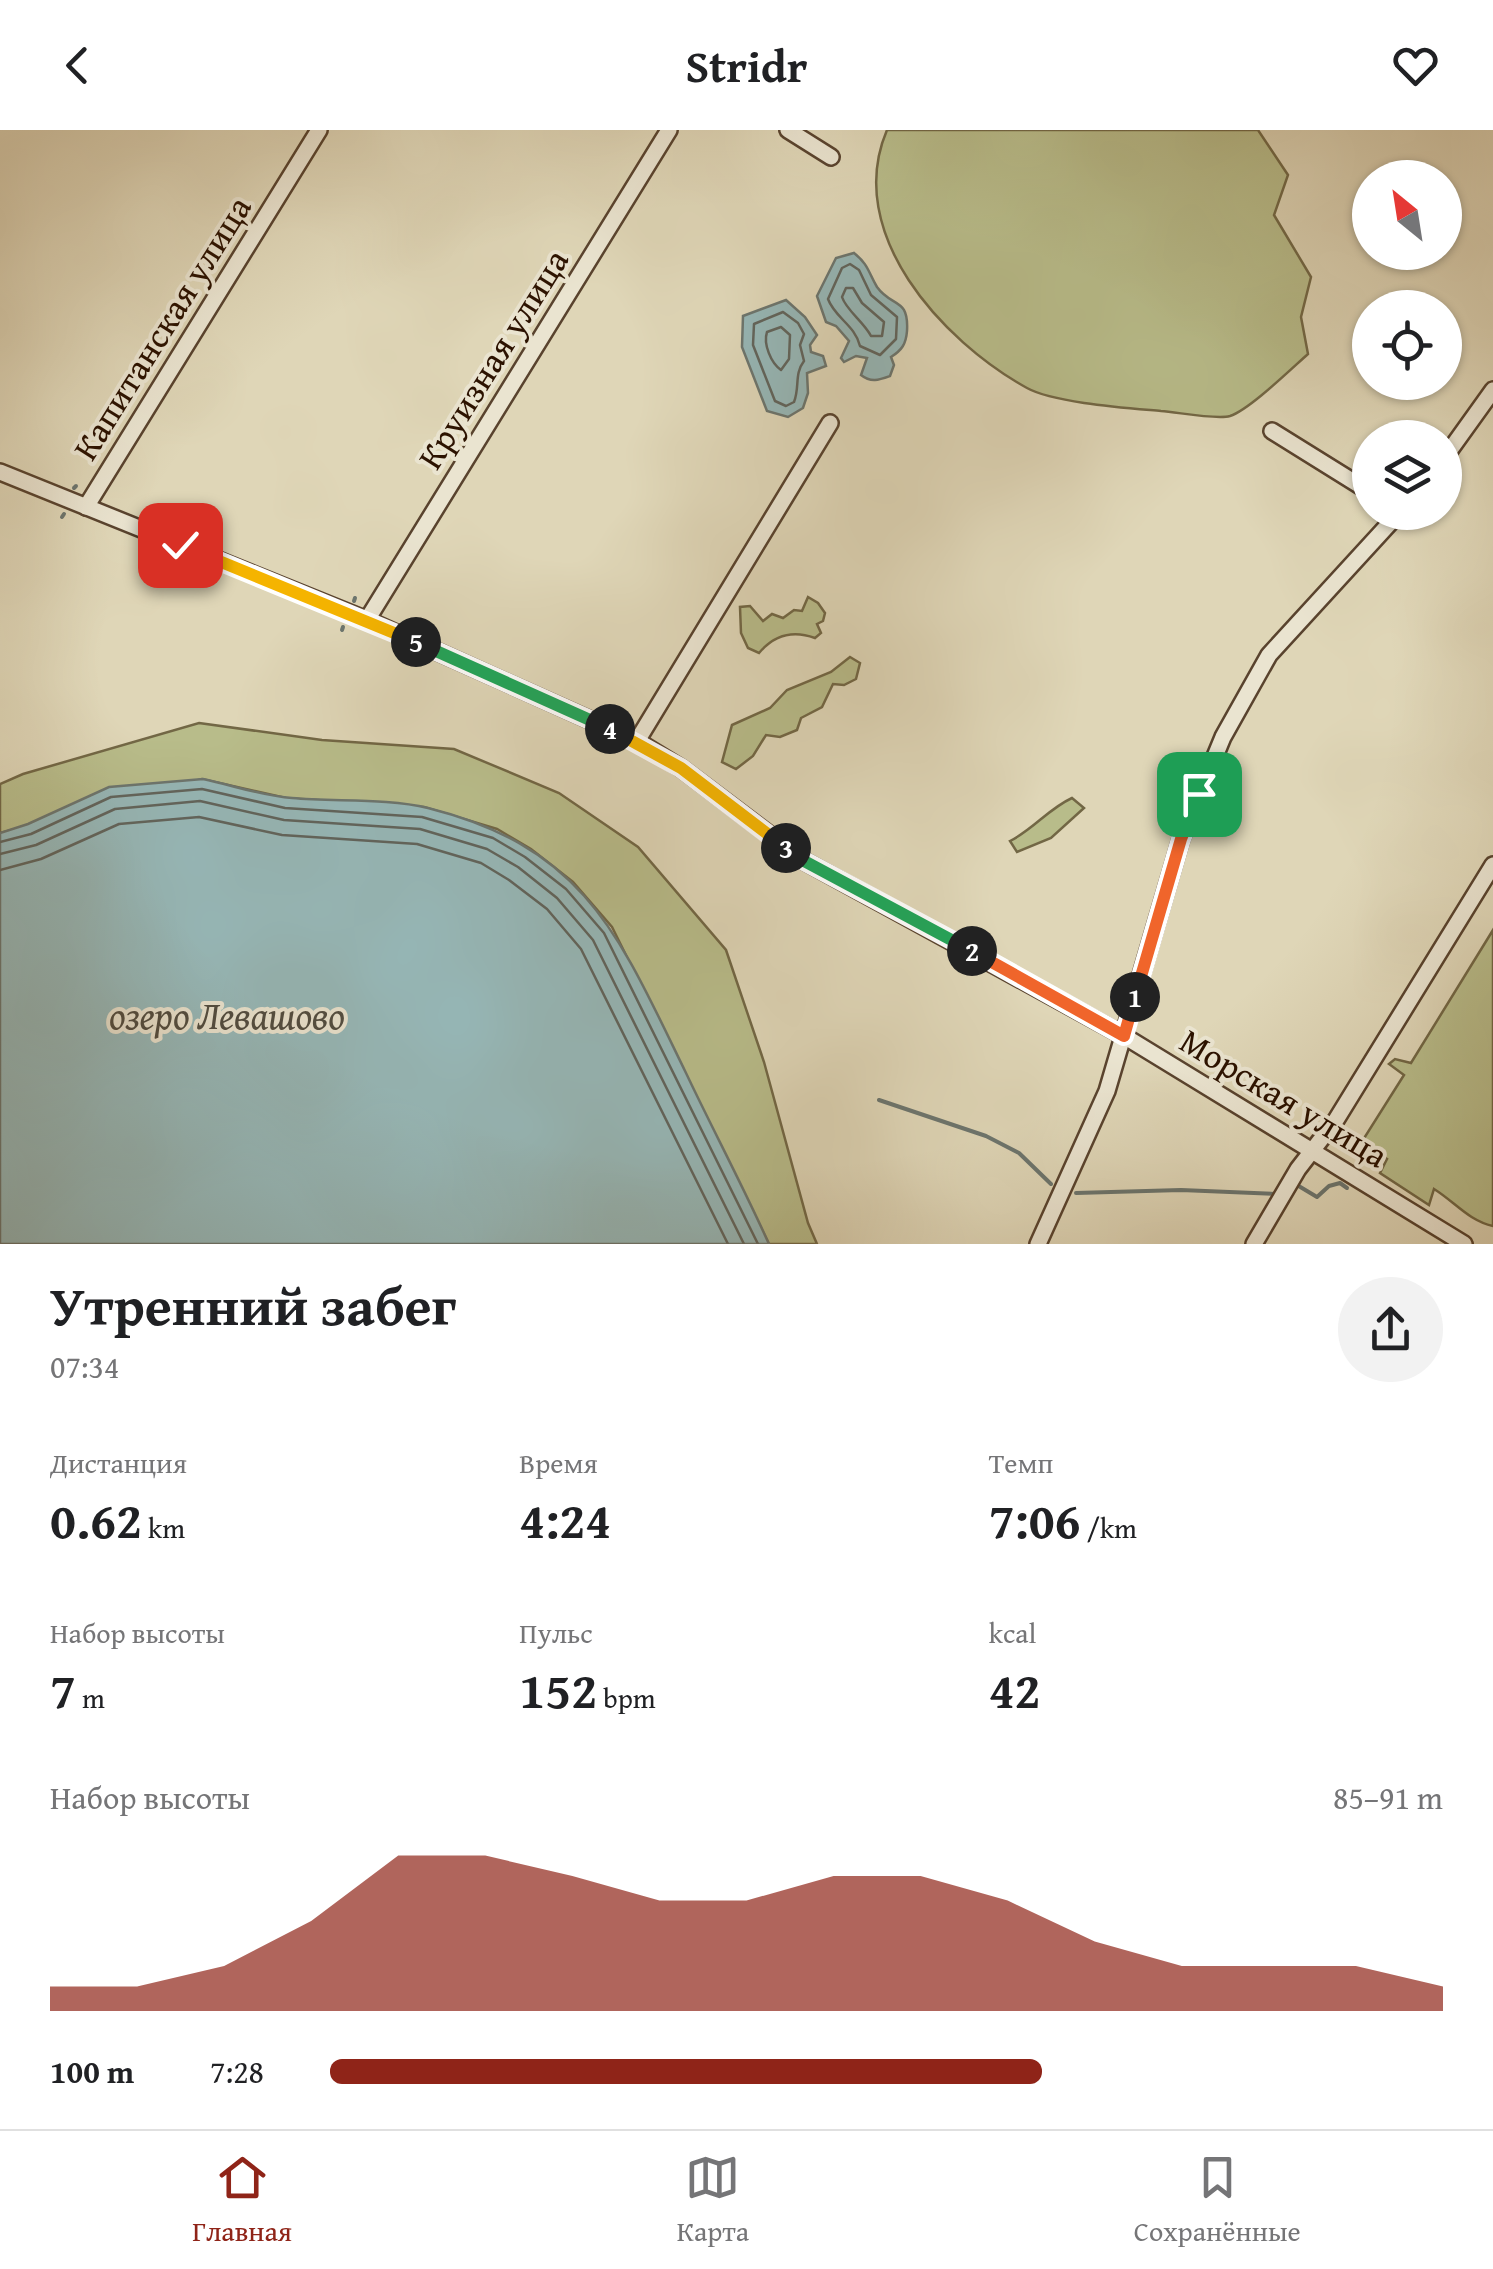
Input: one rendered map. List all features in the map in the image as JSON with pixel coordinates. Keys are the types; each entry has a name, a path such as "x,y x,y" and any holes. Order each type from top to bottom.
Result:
{"street":[{"name":"Капитанская улица","path":"86,507 319,130"},
{"name":"Круизная улица","path":"367,620 669,130"},
{"path":"788,130 831,157"},
{"path":"1462,435 1493,390"},
{"path":"637,740 830,423"},
{"path":"1272,432 1352,481"},
{"name":"Морская улица","path":"0,472 367,620 637,740 681,768 806,862 1124,1036 1464,1244"},
{"path":"1038,1244 1107,1091 1186,825 1223,737 1249,687 1280,643 1384,530"},
{"path":"1254,1244 1312,1149 1336,1120 1493,865"}],"green space":[{"path":"887,130 1258,130 1288,175 1274,215 1311,277 1301,317 1308,354 1248,406 1224,417 1092,404 1055,398 1027,388 995,368 934,313 909,280 890,245 878,207 877,169"},
{"path":"808,597 825,613 823,621 817,624 821,633 815,638 784,636 759,653 748,648 741,633 740,607 750,606 763,621 772,614 783,618 794,610 802,611"},
{"path":"850,657 860,663 856,679 844,685 833,684 822,707 801,718 797,730 780,737 766,735 753,756 736,769 722,762 732,725 770,708 787,690 831,672"},
{"path":"199,723 322,740 454,749 559,793 638,847 726,950 764,1062 817,1244 769,1244 612,927 573,882 531,849 497,829 424,807 286,798 202,779 0,833 0,784"},
{"path":"1072,798 1084,808 1051,838 1017,852 1010,841"},
{"path":"1493,930 1493,1226 1469,1216 1434,1189 1429,1205 1380,1173 1387,1159 1361,1143 1404,1075 1389,1064 1395,1059 1411,1063"}],"water":[{"path":"854,253 883,294 902,308 907,320 904,343 891,357 894,365 890,376 879,380 861,375 867,358 856,356 844,362 841,358 849,341 836,326 826,322 817,296 836,258"},
{"path":"786,300 817,335 810,345 811,352 823,356 826,366 807,373 808,393 803,408 788,417 767,411 742,347 743,316"},
{"name":"озеро Левашово","path":"203,779 281,797 428,808 482,825 526,847 562,874 592,905 640,980 769,1244 0,1244 0,833 109,787"}],"waterway":[{"path":"879,1100 986,1136 1019,1153 1051,1184"},
{"path":"1297,1185 1317,1197 1329,1186 1340,1183 1347,1188"},
{"path":"1076,1193 1181,1190 1277,1194"}],"route":[{"path":"180,545 367,620 637,740 681,768 806,862 1124,1036 1181,839 1199,794"}]}
